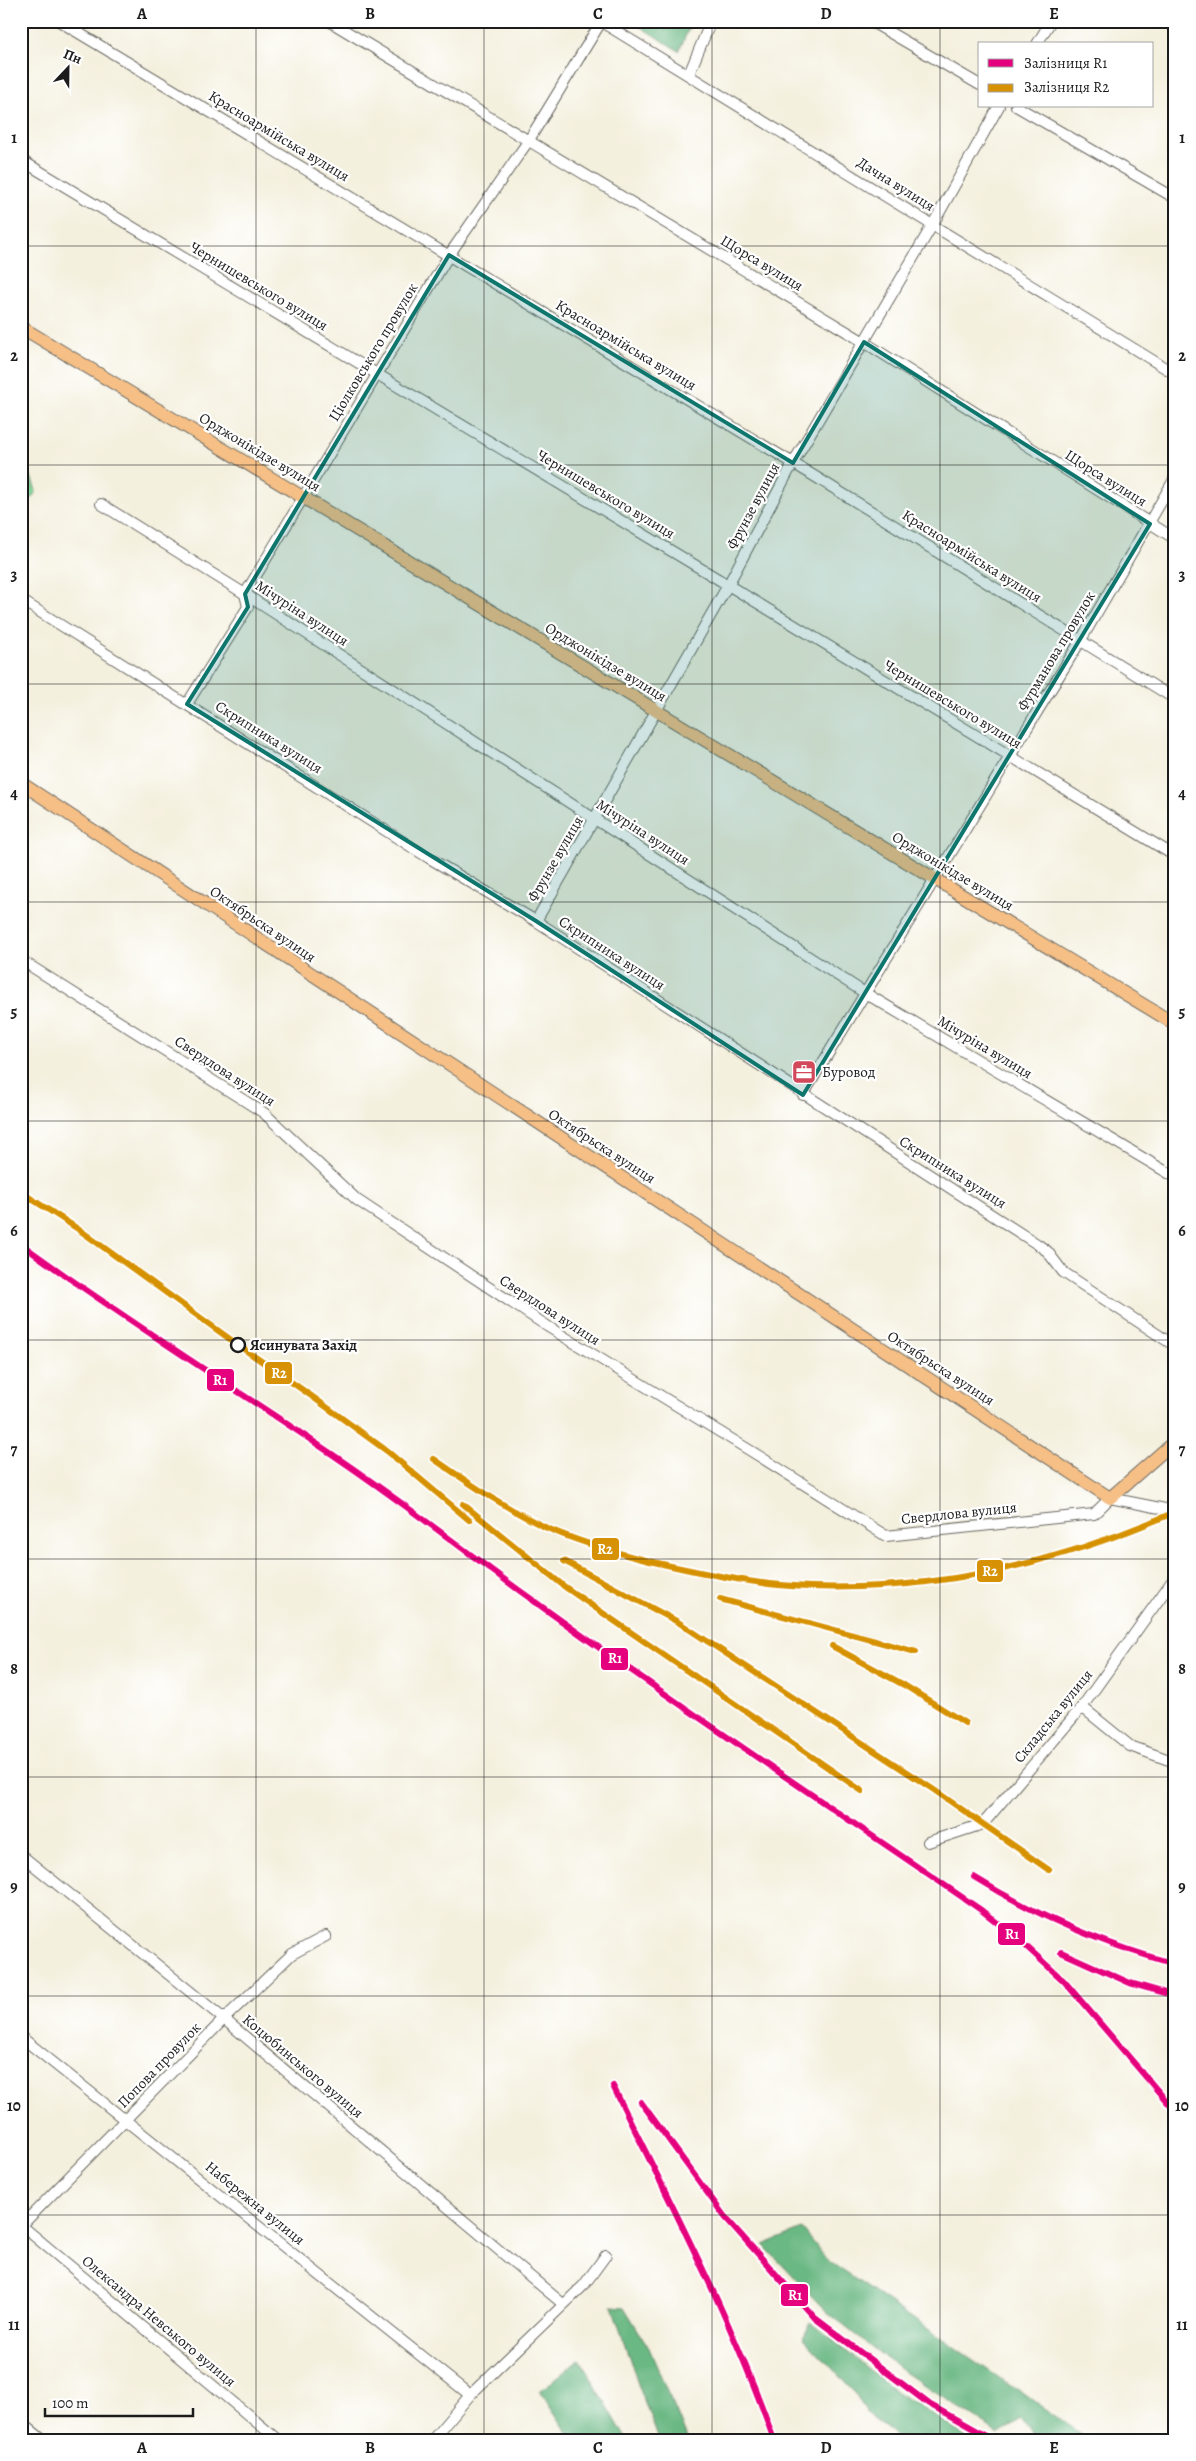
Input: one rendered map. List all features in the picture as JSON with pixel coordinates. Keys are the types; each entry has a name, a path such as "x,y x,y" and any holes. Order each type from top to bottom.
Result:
{"main road":[{"name":"Орджонікідзе вулиця","path":"21,327 1175,1024"},
{"name":"Октябрьска вулиця","path":"21,783 1110,1498"},
{"path":"1110,1498 1175,1441"}],"street":[{"name":"Красноармійська вулиця","path":"59,21 793,463 1175,699"},
{"name":"Щорса вулиця","path":"328,21 864,342 1175,539"},
{"name":"Ціолковського провулок","path":"187,704 248,607 245,594 377,374 449,255 528,140 600,21"},
{"name":"Дачна вулиця","path":"600,21 1175,374"},
{"path":"689,74 711,21"},
{"path":"870,21 978,84"},
{"path":"1038,42 1051,21"},
{"path":"1166,21 1175,27"},
{"name":"Фрунзе вулиця","path":"536,921 728,584 793,463 998,108"},
{"path":"1019,108 1175,198"},
{"name":"Чернишевського вулиця","path":"21,160 728,584 1175,856"},
{"name":"Фурманова провулок","path":"803,1094 1081,640 1175,478"},
{"name":"Мічуріна вулиця","path":"101,504 245,594 865,993 1175,1177"},
{"name":"Скрипника вулиця","path":"21,600 429,858 536,921 1047,1250 1063,1272 1175,1346"},
{"name":"Свердлова вулиця","path":"21,960 264,1113 364,1205 550,1328 760,1456 886,1536 1094,1514 1110,1498"},
{"name":"Октябрьска вулиця","path":"1110,1498 1175,1511"},
{"name":"Складська вулиця","path":"928,1842 983,1824 1082,1707 1175,1577"},
{"path":"1082,1707 1130,1746 1169,1760 1175,1757"},
{"name":"Коцюбинського вулиця","path":"21,1855 224,2019 563,2304"},
{"name":"Попова провулок","path":"21,2225 224,2019 292,1954 326,1936"},
{"name":"Набережна вулиця","path":"21,2036 470,2395"},
{"name":"Олександра Невського вулиця","path":"21,2225 278,2440"},
{"path":"432,2440 470,2395 584,2285 606,2255"},
{"path":"21,2422 42,2440"}],"highlighted area":[{"path":"449,255 793,463 864,342 1150,524 803,1095 536,921 187,704 248,607 245,594"}],"green space":[{"path":"631,21 692,21 679,51"},
{"path":"21,459 26,462 36,491 21,515"},
{"path":"802,2229 830,2262 1083,2435 1108,2440 1041,2440 1021,2419 999,2434 905,2373 826,2311 763,2245"},
{"path":"612,2306 624,2307 649,2348 688,2440 659,2440"},
{"path":"811,2322 894,2390 971,2440 902,2440 867,2414 854,2391 803,2338"},
{"path":"580,2359 627,2440 567,2440 568,2433 540,2391"}],"rail line":[{"name":"R2","path":"21,1192 81,1231 387,1451 469,1520"},
{"name":"R1","path":"21,1244 140,1327 342,1461 639,1676 981,1910 1017,1938 1064,1981 1175,2111"},
{"name":"R2","path":"434,1459 518,1513 547,1528 582,1542 635,1558 690,1570 779,1585 857,1587 904,1584 997,1570 1087,1546 1175,1512"},
{"name":"R2","path":"463,1504 565,1587 862,1791"},
{"name":"R2","path":"564,1561 678,1622 934,1790 1049,1870"},
{"name":"R2","path":"720,1599 916,1652"},
{"name":"R2","path":"832,1646 904,1685 965,1723"},
{"name":"R1","path":"974,1877 1022,1904 1071,1928 1175,1964"},
{"name":"R1","path":"1061,1952 1130,1983 1175,1996"},
{"name":"R1","path":"613,2086 719,2305 739,2349 774,2440"},
{"name":"R1","path":"641,2102 725,2217 815,2318 929,2404 993,2440"}],"place":[{"name":"Буровод","path":"804,1072"},
{"name":"Ясинувата Захід","path":"238,1345"}]}
